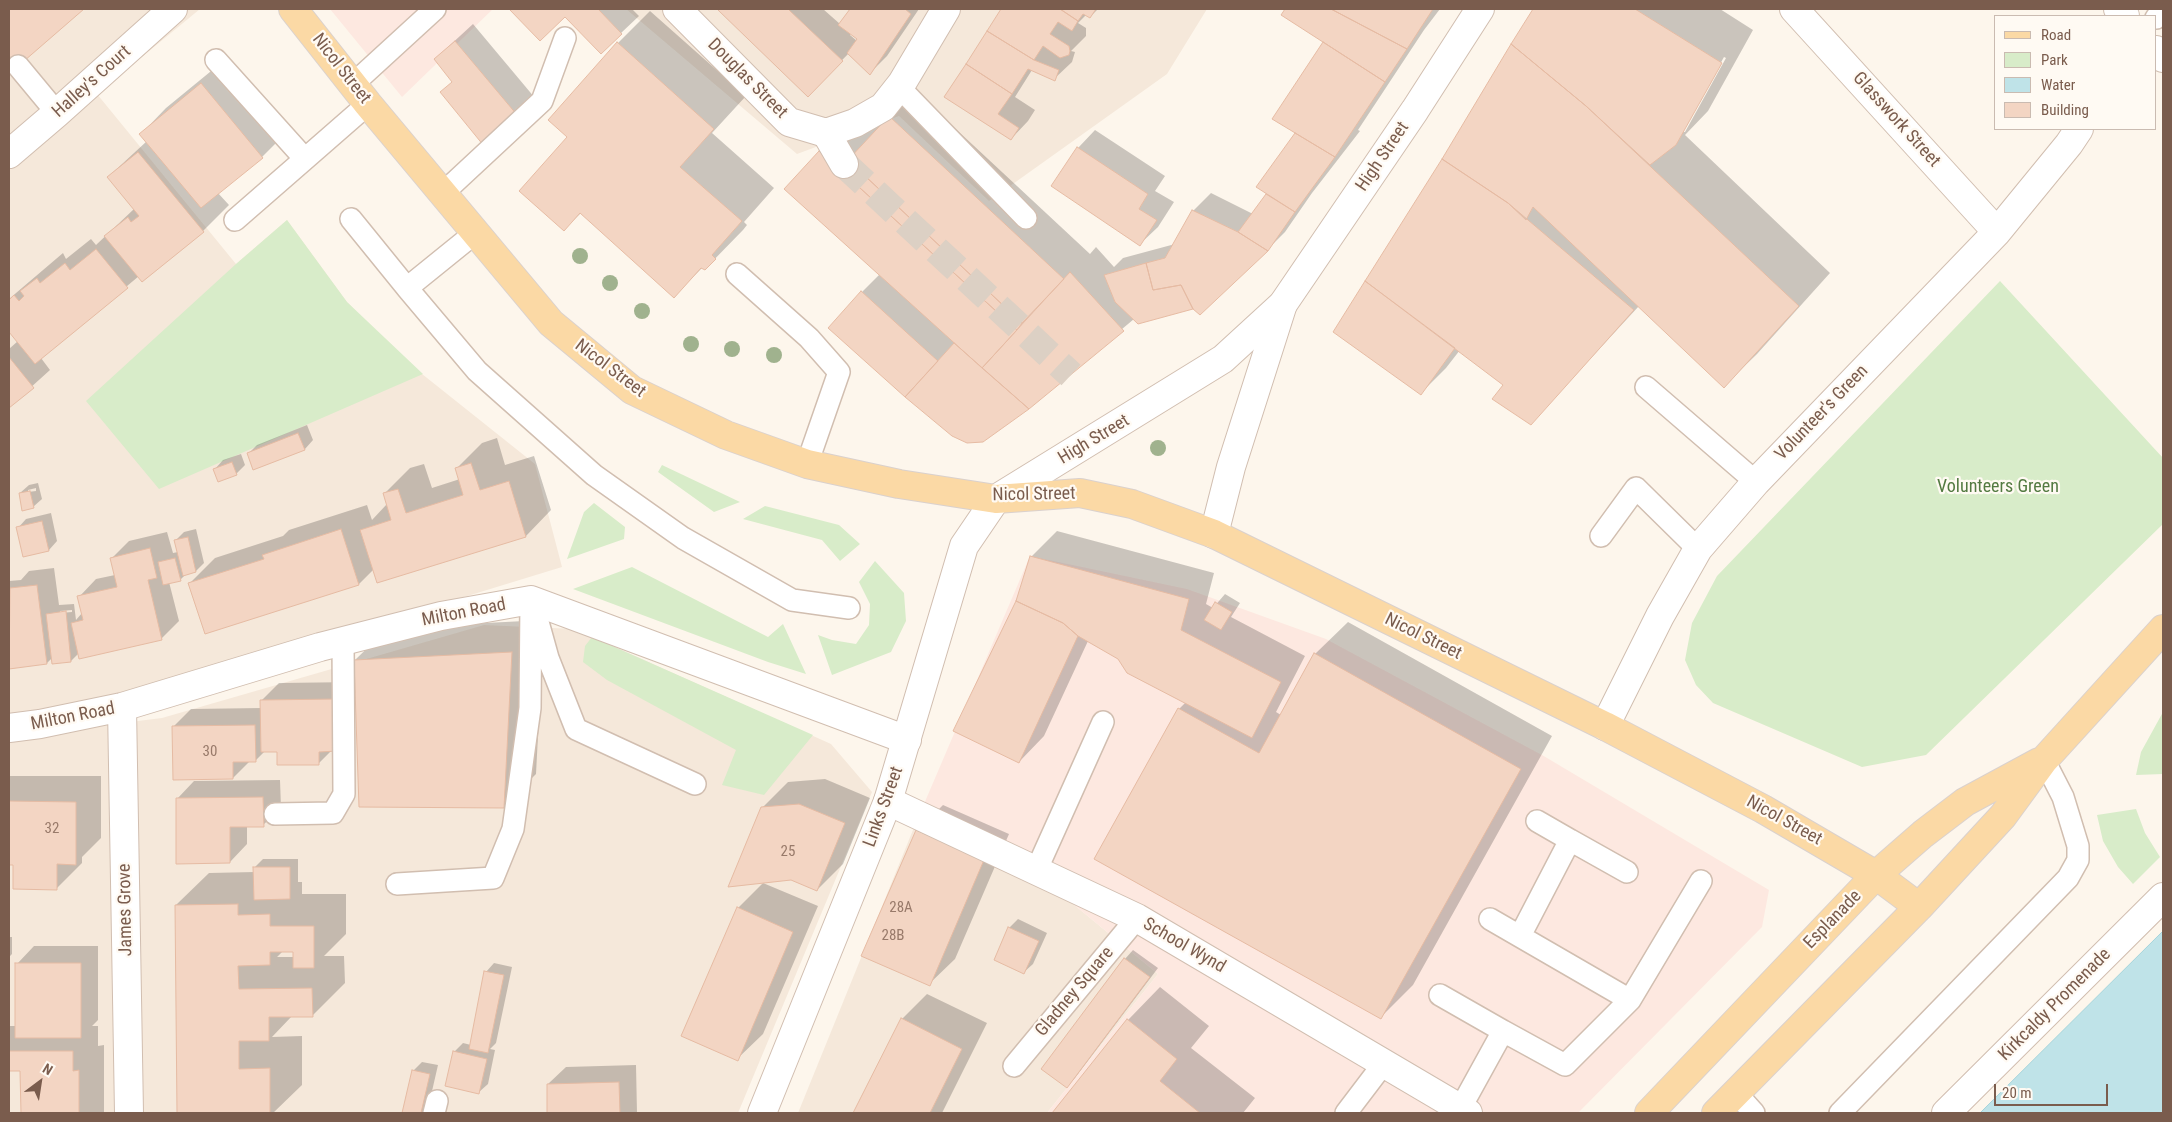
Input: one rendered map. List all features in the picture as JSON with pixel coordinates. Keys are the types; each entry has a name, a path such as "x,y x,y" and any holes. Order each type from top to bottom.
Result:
{"main road":[{"name":"Nicol Street","path":"293,9 442,194 551,323 632,390 726,435 807,464 898,484 996,499 1080,493 1132,504 1214,534 1605,726 1764,809 1876,875 1919,907"},
{"name":"Esplanade","path":"1716,1113 1745,1103 1919,907 2003,816 2044,760 2163,629"},
{"name":"Esplanade","path":"1649,1113 1876,875 1923,834 1965,802 2044,760"}],"street":[{"name":"Halley's Court","path":"9,154 173,9"},
{"name":"Douglas Street","path":"677,9 789,122 826,133"},
{"path":"844,164 826,133 855,123 883,107 899,87 946,9"},
{"name":"High Street","path":"996,499 1223,359 1283,304 1415,110 1480,9"},
{"name":"Glasswork Street","path":"1794,9 1997,232"},
{"name":"Volunteer's Green","path":"1605,726 1660,616 1698,549 1756,482 1997,232 2078,130"},
{"name":"High Street","path":"1214,534 1231,467 1283,304"},
{"name":"Links Street","path":"762,1113 888,801 964,546 996,499"},
{"name":"Milton Road","path":"9,728 40,724 122,707 343,641 441,616 531,600 907,740"},
{"name":"James Grove","path":"122,707 129,1113"},
{"name":"School Wynd","path":"888,801 1137,918 1464,1111"},
{"name":"Kirkcaldy Promenade","path":"1946,1113 2163,897"}],"lane":[{"path":"235,220 305,159 435,9"},
{"path":"442,194 542,101 565,38"},
{"path":"216,60 305,159"},
{"path":"18,66 57,113"},
{"path":"899,87 1026,218"},
{"path":"351,219 477,371 594,475 683,538 792,600 849,608"},
{"path":"407,288 475,233"},
{"path":"737,274 809,338 839,372 807,464"},
{"path":"1646,387 1756,482"},
{"path":"1600,536 1636,488 1698,549"},
{"path":"531,600 548,658 576,729 695,784"},
{"path":"397,884 493,878 513,829 530,708 531,600"},
{"path":"275,814 333,813 344,794 343,641"},
{"path":"1036,871 1103,722"},
{"path":"1840,1113 2068,878 2078,860 2078,846 2070,813 2044,760"},
{"path":"1537,821 1628,872"},
{"path":"1520,936 1570,840"},
{"path":"1440,995 1564,1065 1630,1000 1701,881"},
{"name":"Gladney Square","path":"1014,1066 1137,918"},
{"path":"1490,919 1630,1000"},
{"path":"1464,1111 1503,1031"},
{"path":"1346,1113 1384,1064"}],"shaded area":[{"path":"9,9 200,9 97,94 236,264 287,220 347,302 412,366 535,464 562,567 340,635 54,712 9,716"},
{"path":"330,9 493,9 402,97"},
{"path":"626,9 1207,9 1167,74 989,201 899,116 797,154"},
{"path":"1030,556 1187,589 1326,639 1542,755 1769,890 1762,927 1578,1113 1047,1113 1158,974 1061,894 915,825"},
{"path":"484,625 575,629 831,744 872,792 738,1113 9,1113 9,737 162,718"},
{"path":"915,825 1061,894 1158,974 1047,1113 798,1113"}],"green space":[{"path":"287,220 347,302 423,374 159,489 86,401"},
{"name":"Volunteers Green","path":"2000,281 2163,458 2163,524 1926,755 1862,767 1713,703 1696,685 1685,660 1692,623 1717,576"},
{"path":"662,465 740,502 714,512 658,472"},
{"path":"594,503 625,527 624,539 567,559 584,512"},
{"path":"765,506 839,525 860,544 840,561 822,540 743,519"},
{"path":"875,561 904,593 906,621 891,652 832,675 818,635 832,640 856,644 869,625 870,604 859,582"},
{"path":"632,567 768,637 783,624 806,674 768,662 573,589"},
{"path":"592,637 813,735 764,795 722,785 736,750 607,680 583,662 585,646"},
{"path":"2163,712 2163,774 2136,775 2141,752"},
{"path":"2136,809 2145,833 2160,857 2133,884 2118,867 2103,841 2097,815"}],"water":[{"path":"2163,931 2163,1113 1980,1113"}],"building":[{"path":"9,9 84,9 9,74"},
{"path":"509,9 598,9 622,34 601,54 565,17 540,41"},
{"path":"719,9 788,9 843,61 808,97"},
{"path":"850,9 905,9 911,14 870,75 847,53 857,39 838,25"},
{"path":"1001,9 1060,9 1078,21 1072,31 1058,22 1050,34 1069,46 1069,55 1060,58 1043,46 1034,60 987,31"},
{"path":"1060,9 1096,9 1090,18 1083,14 1078,21"},
{"path":"1285,9 1331,9 1407,49 1385,82 1281,15"},
{"path":"1331,9 1433,9 1407,49"},
{"path":"1533,9 1635,9 1722,63 1676,145 1650,165 1586,106 1511,44"},
{"path":"987,31 1034,60 1059,70 1055,81 1028,69 1012,94 966,64"},
{"path":"455,41 518,116 484,146 440,92 452,82 434,59"},
{"path":"617,42 714,129 680,167 742,221 712,255 716,259 705,270 701,268 674,298 580,213 564,231 519,191 567,137 548,120"},
{"path":"1323,42 1385,82 1335,157 1272,119"},
{"path":"1511,44 1586,106 1799,306 1724,388 1533,207 1526,220 1508,203 1442,159"},
{"path":"966,64 1012,94 998,114 1019,128 1011,140 944,97"},
{"path":"201,83 263,158 201,208 139,134"},
{"path":"889,116 1064,279 1022,323 848,160"},
{"path":"1295,133 1335,157 1295,212 1256,187"},
{"path":"1077,147 1148,194 1139,209 1157,220 1140,246 1051,186"},
{"path":"819,151 1017,330 982,368 784,189"},
{"path":"138,152 204,232 142,282 104,236 128,217 131,222 139,216 107,177"},
{"path":"1442,159 1508,203 1634,310 1531,425 1492,399 1503,385 1365,281"},
{"path":"848,160 1022,323 1017,330 839,169"},
{"path":"1266,194 1295,212 1268,251 1238,232"},
{"path":"1192,210 1238,232 1268,251 1200,315 1193,309 1181,285 1153,290 1146,263 1165,258"},
{"path":"96,249 128,288 35,364 9,332 9,300 14,295 19,301 24,296 20,291 37,278 40,283 65,263 70,270"},
{"path":"1146,263 1153,290 1181,285 1193,309 1138,324 1115,302 1104,275"},
{"path":"1070,272 1124,331 1029,409 982,368"},
{"path":"1365,281 1455,348 1421,395 1333,332"},
{"path":"861,291 938,361 905,397 828,328"},
{"path":"954,343 1029,409 983,442 967,443 952,436 905,397"},
{"path":"9,357 34,388 9,408"},
{"path":"298,433 305,450 253,470 247,453"},
{"path":"232,462 237,475 218,482 213,469"},
{"path":"471,463 480,490 509,481 526,537 377,583 360,530 391,520 383,493 398,489 406,513 463,495 455,468"},
{"path":"30,491 34,508 22,511 19,493"},
{"path":"42,521 49,551 23,557 16,527"},
{"path":"341,529 359,585 205,634 188,583 264,559 262,555"},
{"path":"188,537 196,572 183,576 174,540"},
{"path":"150,548 157,578 148,580 162,640 79,659 71,623 83,620 77,596 117,587 110,558"},
{"path":"1030,556 1189,599 1181,630 1281,682 1252,738 1127,673 1118,659 1078,636 1063,623 1016,601"},
{"path":"175,558 181,581 163,585 158,562"},
{"path":"37,585 47,664 9,669 10,588"},
{"path":"1016,601 1063,623 1078,636 1019,763 953,731"},
{"path":"1215,602 1232,612 1221,630 1204,620"},
{"path":"66,611 71,662 52,664 46,614"},
{"path":"512,652 504,808 359,807 354,660"},
{"path":"1314,653 1521,769 1381,1019 1094,859 1178,708 1259,753"},
{"path":"337,699 337,751 319,752 319,765 277,765 277,752 261,752 260,700"},
{"path":"255,725 256,762 233,762 233,779 173,780 172,726"},
{"path":"263,797 264,827 230,827 230,863 176,864 176,798"},
{"path":"9,801 76,802 76,865 57,864 57,890 13,889 13,865 9,865"},
{"path":"799,804 845,823 817,891 791,880 728,887 761,807"},
{"path":"916,830 984,860 930,986 861,956"},
{"path":"253,867 290,867 290,899 254,900"},
{"path":"238,904 238,915 270,914 270,926 314,926 314,968 293,968 293,952 270,952 270,965 238,966 239,989 312,988 313,1017 269,1017 269,1041 239,1041 239,1069 270,1068 270,1113 177,1113 175,905"},
{"path":"737,907 793,932 738,1061 681,1036"},
{"path":"1008,927 1039,941 1024,974 994,960"},
{"path":"1124,958 1150,977 1067,1088 1041,1069"},
{"path":"15,963 81,963 81,1038 15,1038"},
{"path":"484,971 504,975 488,1053 469,1049"},
{"path":"901,1018 962,1049 930,1113 853,1113"},
{"path":"1127,1019 1177,1059 1160,1081 1200,1113 1052,1113"},
{"path":"9,1051 73,1051 73,1071 79,1070 79,1113 21,1113 20,1071 9,1071"},
{"path":"453,1051 487,1059 479,1094 445,1086"},
{"path":"412,1070 430,1074 421,1113 402,1113"},
{"path":"619,1082 620,1113 547,1113 547,1084"}],"tunnel":[{"path":"844,164 1071,375"}]}
